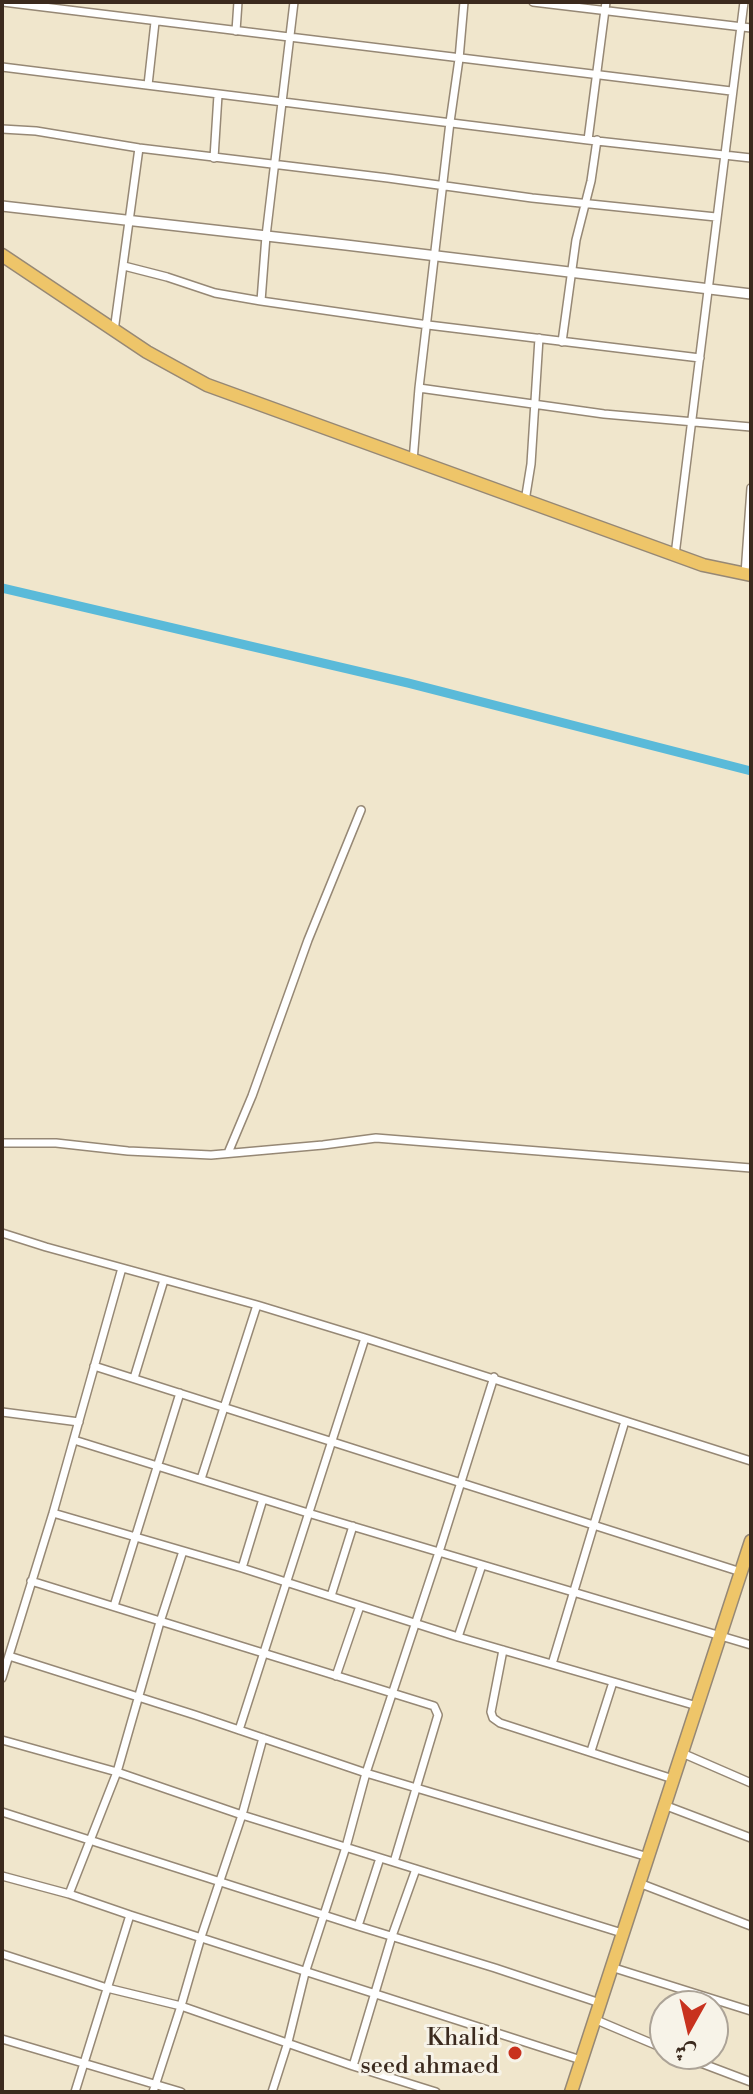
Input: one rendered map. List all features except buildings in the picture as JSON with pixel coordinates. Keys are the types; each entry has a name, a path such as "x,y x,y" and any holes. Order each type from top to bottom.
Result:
{"main road":[{"path":"2,255 147,352 207,385 703,565 748,574"},
{"path":"571,2092 751,1541"}],"street":[{"path":"3,2 731,91"},
{"path":"95,12 96,2"},
{"path":"236,31 238,2"},
{"path":"261,301 294,2"},
{"path":"413,461 464,2"},
{"path":"533,2 606,6 751,28"},
{"path":"675,555 744,2"},
{"path":"562,342 576,240 591,181 596,75 606,6"},
{"path":"148,85 155,22"},
{"path":"2,67 751,158"},
{"path":"214,158 218,95"},
{"path":"2,129 36,131 139,148 444,187 716,217"},
{"path":"114,331 139,148"},
{"path":"2,206 751,294"},
{"path":"124,266 215,293 261,301 700,358"},
{"path":"525,501 531,464 539,338"},
{"path":"419,388 604,414 751,427"},
{"path":"748,574 751,492"},
{"path":"228,1153 252,1096 308,940 361,810"},
{"path":"2,1143 56,1143 158,1153 228,1153 376,1138 751,1168"},
{"path":"2,1233 257,1305 494,1377 751,1461"},
{"path":"2,1678 53,1513 122,1268"},
{"path":"134,1378 164,1280"},
{"path":"201,1479 257,1305"},
{"path":"239,1730 365,1338"},
{"path":"94,1366 741,1572"},
{"path":"272,2092 366,1773 494,1377"},
{"path":"114,1606 180,1393"},
{"path":"2,1412 79,1422"},
{"path":"552,1664 625,1421"},
{"path":"74,1440 751,1645"},
{"path":"242,1568 263,1499"},
{"path":"53,1513 288,1582 458,1637 697,1706"},
{"path":"331,1596 353,1526"},
{"path":"69,1894 117,1772 183,1551"},
{"path":"458,1637 482,1565"},
{"path":"31,1581 434,1706 438,1715 394,1862"},
{"path":"336,1676 360,1606"},
{"path":"503,1650 491,1704 493,1718 512,1728 673,1779"},
{"path":"9,1656 366,1773 648,1857"},
{"path":"591,1751 613,1682"},
{"path":"154,2088 218,1880 242,1815 263,1738"},
{"path":"2,1740 117,1772 242,1815 622,1933"},
{"path":"682,1753 751,1783"},
{"path":"664,1805 751,1838"},
{"path":"2,1812 600,2003"},
{"path":"358,1926 380,1858"},
{"path":"353,2066 392,1936 416,1869"},
{"path":"2,1876 69,1894 581,2060"},
{"path":"639,1883 751,1926"},
{"path":"75,2092 130,1915"},
{"path":"2,1954 107,1988 181,2006 436,2092"},
{"path":"611,1967 751,2011"},
{"path":"594,2019 649,2042"},
{"path":"2,2039 154,2088 181,2092"},
{"path":"719,2070 751,2082"}],"waterway":[{"path":"2,588 408,683 751,771"}],"place":[{"name":"Khalid seed ahmaed","path":"515,2053"}]}
